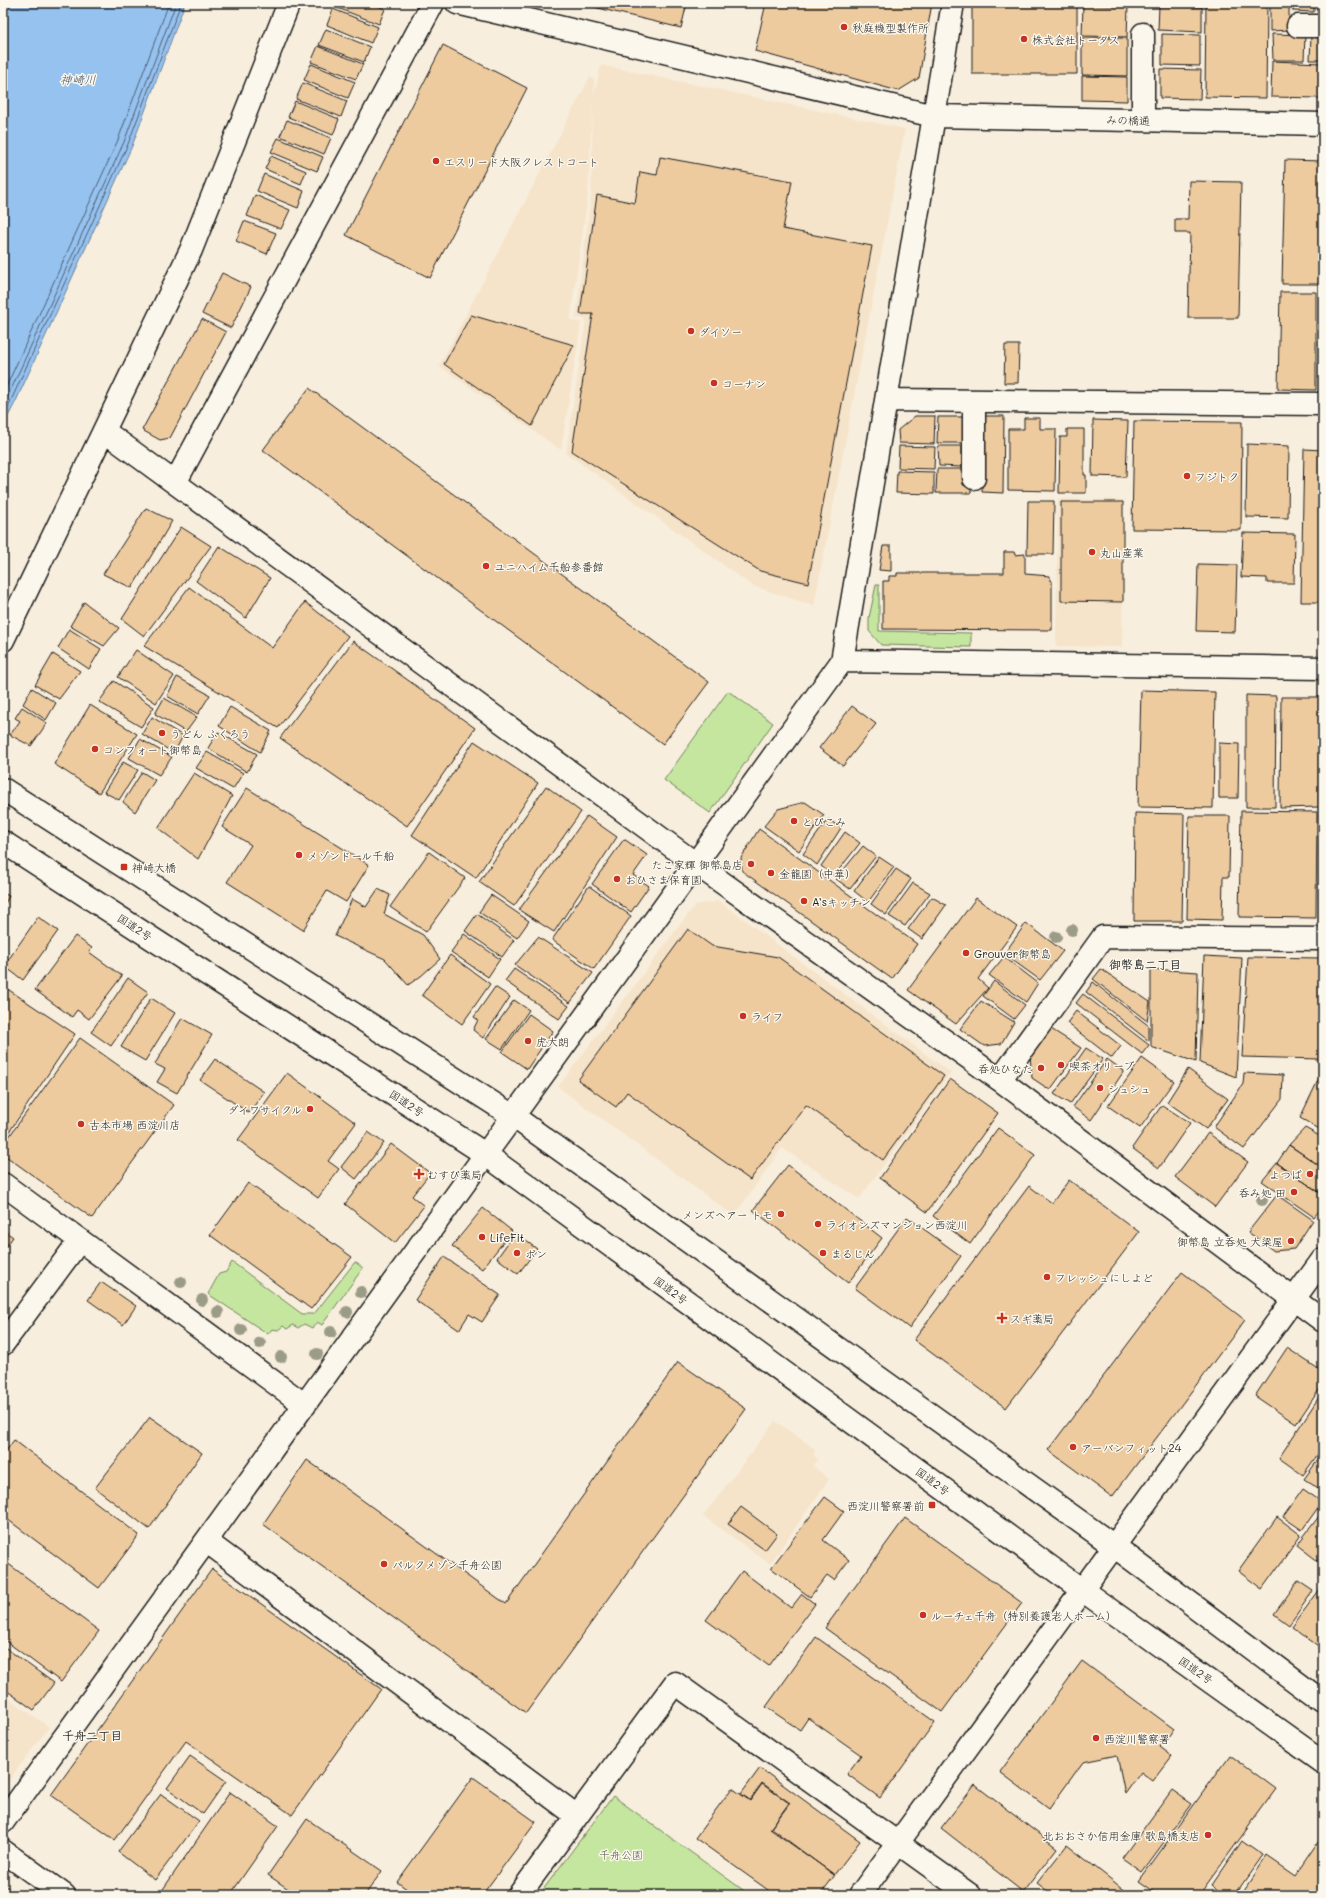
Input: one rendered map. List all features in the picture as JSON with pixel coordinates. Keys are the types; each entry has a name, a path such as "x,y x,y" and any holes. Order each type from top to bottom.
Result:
{"main road":[{"path":"3,640 191,250 289,3"},
{"path":"175,483 433,3"},
{"name":"みの橋通","path":"457,3 934,116 1323,124"},
{"path":"3,1822 842,661 953,3"},
{"path":"1298,26 1323,26"},
{"path":"1143,34 1143,120"},
{"path":"886,400 1323,404"},
{"path":"974,400 974,478"},
{"path":"104,431 696,864 1000,1080 1323,1321"},
{"path":"842,661 1323,668"},
{"path":"3,789 513,1116 1114,1546 1323,1702"},
{"name":"国道2号","path":"3,842 485,1154 1082,1590 1323,1762"},
{"path":"1000,1080 1103,936 1323,939"},
{"path":"3,1184 305,1405"},
{"path":"3,1344 80,1240"},
{"path":"860,1895 1323,1259"},
{"path":"206,1541 577,1816"},
{"path":"519,1895 675,1683 970,1895"},
{"path":"3,1851 64,1895"}],"shaded area":[{"path":"601,65 905,129 814,606 753,586 566,453 586,319 576,318 591,195 593,96 588,194 570,320 581,323 561,450 439,366 590,77 594,80 594,95"},
{"name":"丸山産業","path":"1058,499 1124,500 1122,647 1056,646"},
{"name":"ライフ","path":"719,901 951,1073 859,1199 782,1148 734,1216 558,1087 695,905"},
{"path":"775,1421 815,1449 814,1456 818,1459 813,1466 829,1479 770,1564 703,1516"},
{"path":"3,1694 49,1727 3,1788"}],"green space":[{"path":"876,585 879,585 879,631 971,633 971,647 881,645 869,631 869,618"},
{"path":"728,691 773,723 710,813 664,780"},
{"path":"232,1262 302,1314 314,1314 355,1262 363,1268 322,1325 317,1322 312,1328 304,1324 298,1328 293,1325 287,1329 283,1326 278,1330 272,1329 268,1334 208,1294 219,1274 226,1272"},
{"name":"千舟公園","path":"613,1796 750,1895 539,1895"}],"water":[{"name":"神崎川","path":"3,3 185,3 132,146 16,401 3,426"}],"building":[{"path":"336,3 372,3 385,9 379,24 335,7"},
{"path":"577,3 687,3 681,28"},
{"name":"秋庭機型製作所","path":"766,3 932,3 919,78 898,91 755,51"},
{"name":"株式会社トータス","path":"972,3 1077,4 1077,74 972,74"},
{"path":"1206,3 1267,3 1266,98 1205,97"},
{"path":"1270,3 1289,3 1289,30 1270,31"},
{"path":"1293,3 1314,3 1314,12 1293,11"},
{"path":"1318,3 1323,3 1323,11 1317,11"},
{"path":"1083,5 1128,6 1127,37 1082,36"},
{"path":"1159,6 1202,7 1202,32 1158,30"},
{"path":"333,9 378,27 371,43 327,25"},
{"path":"326,29 370,47 364,62 319,45"},
{"path":"1162,34 1200,35 1200,66 1162,65"},
{"path":"1272,34 1305,35 1304,60 1273,60"},
{"path":"1311,35 1323,35 1323,60 1310,60"},
{"path":"1082,38 1127,38 1127,76 1082,75"},
{"name":"エスリード大阪クレストコート","path":"443,45 527,88 430,278 346,235"},
{"path":"318,46 363,64 356,79 311,62"},
{"path":"1272,61 1321,63 1320,98 1271,97"},
{"path":"311,64 355,82 348,98 304,80"},
{"path":"1160,69 1201,70 1200,99 1160,98"},
{"path":"1082,76 1127,77 1127,101 1082,100"},
{"path":"303,83 347,101 341,117 296,99"},
{"path":"295,101 339,119 333,135 288,117"},
{"path":"287,120 331,138 324,154 280,136"},
{"path":"278,138 323,157 317,171 271,152"},
{"path":"271,156 306,171 301,184 265,169"},
{"name":"コーナン","path":"660,157 792,181 783,229 872,246 808,583 760,571 572,451 593,314 580,314 597,195 635,203 640,172 657,175"},
{"path":"1285,160 1323,161 1323,284 1282,284"},
{"path":"264,174 304,191 298,208 257,191"},
{"path":"1189,181 1241,182 1238,318 1188,318 1190,233 1175,233 1175,219 1188,219"},
{"path":"255,195 290,210 281,229 247,216"},
{"path":"244,221 276,233 267,254 236,241"},
{"path":"222,273 251,287 231,328 202,314"},
{"path":"1280,292 1316,292 1316,390 1278,389"},
{"path":"471,315 574,345 532,426 444,364"},
{"path":"202,319 226,332 170,438 160,440 142,430"},
{"path":"1323,330 1323,390 1322,390"},
{"path":"1005,345 1019,345 1018,383 1004,383"},
{"name":"ユニハイム千船参番館","path":"309,388 709,682 663,744 263,450"},
{"path":"915,416 935,416 934,444 899,443 898,430"},
{"path":"983,416 1004,416 1003,493 982,492"},
{"path":"938,417 964,417 963,443 937,443"},
{"path":"1024,418 1040,418 1040,429 1056,429 1055,491 1008,490 1008,429 1024,429"},
{"path":"1093,420 1128,421 1126,477 1092,476"},
{"name":"フジトク","path":"1134,421 1242,422 1241,530 1132,529"},
{"path":"1067,429 1084,429 1084,475 1086,475 1086,493 1059,493 1060,437 1067,437"},
{"path":"1247,444 1289,446 1288,518 1246,517"},
{"path":"899,446 935,447 934,469 898,468"},
{"path":"938,446 962,446 962,467 939,466"},
{"path":"1304,449 1323,450 1323,602 1301,602"},
{"path":"937,469 963,469 963,485 971,485 971,493 936,493"},
{"path":"897,471 934,472 934,494 896,493"},
{"path":"1028,501 1054,501 1053,554 1027,554"},
{"name":"丸山産業","path":"1061,502 1123,502 1123,602 1061,601"},
{"path":"146,508 172,521 132,588 103,574"},
{"path":"181,527 211,546 144,636 122,619"},
{"path":"1243,533 1295,534 1294,583 1267,583 1267,578 1241,577"},
{"path":"219,546 270,578 246,618 196,581"},
{"path":"883,546 891,546 891,571 879,570"},
{"path":"1004,552 1014,552 1015,555 1025,554 1025,574 1050,576 1050,581 1052,581 1052,630 883,629 883,581 889,581 889,576 897,576 897,573 1004,573"},
{"path":"1198,564 1237,565 1235,632 1196,631"},
{"path":"189,587 272,648 305,602 348,636 278,728 144,646"},
{"path":"84,602 119,628 104,646 70,626"},
{"path":"69,629 101,649 89,669 58,648"},
{"path":"353,641 475,728 407,826 280,738"},
{"path":"136,650 174,676 156,703 118,677"},
{"path":"53,654 80,671 59,699 35,685"},
{"path":"177,677 210,695 198,714 167,696"},
{"path":"114,681 154,707 141,727 99,702"},
{"path":"32,688 56,703 46,720 23,704"},
{"path":"1141,690 1215,692 1213,808 1138,807"},
{"path":"1246,695 1276,696 1275,807 1246,807"},
{"path":"1281,697 1320,697 1319,807 1280,808"},
{"path":"164,698 197,717 186,732 155,714"},
{"name":"コンフォート御幣島","path":"90,705 137,734 99,793 54,764"},
{"path":"852,706 876,724 843,766 819,748"},
{"path":"22,707 47,723 31,746 10,735 20,721 15,718"},
{"path":"230,707 271,731 260,752 219,726"},
{"path":"152,717 183,736 174,753 142,734"},
{"path":"218,732 257,754 247,772 208,748"},
{"path":"140,739 172,757 159,775 129,758"},
{"path":"474,741 538,783 476,878 412,835"},
{"path":"1219,743 1239,744 1238,798 1219,798"},
{"path":"207,752 243,773 233,789 196,768"},
{"path":"123,762 138,770 119,800 104,792"},
{"path":"142,772 155,780 135,812 123,802"},
{"path":"194,773 232,796 198,859 158,828"},
{"path":"546,786 581,812 514,906 479,882"},
{"name":"メゾンドール千船","path":"247,788 369,865 346,902 327,891 303,930 227,882 251,845 222,827"},
{"path":"805,802 824,815 799,851 764,826 778,809"},
{"path":"1241,811 1317,812 1316,918 1239,917"},
{"path":"1135,813 1184,814 1182,921 1134,921"},
{"path":"1322,814 1323,918 1321,918"},
{"path":"587,816 617,837 554,932 519,910"},
{"path":"1189,816 1230,816 1229,877 1223,877 1222,920 1187,919"},
{"path":"828,819 841,828 817,865 803,854"},
{"path":"759,829 917,944 892,979 742,871 741,858"},
{"path":"845,832 860,843 834,876 821,866"},
{"name":"おひさま保育園","path":"624,839 647,855 633,875 649,886 631,912 592,884"},
{"path":"863,846 876,856 850,889 836,879"},
{"path":"429,852 465,878 426,932 390,907"},
{"path":"879,857 894,867 868,902 854,891"},
{"path":"896,869 911,879 886,915 871,904"},
{"path":"913,883 930,893 905,926 889,916"},
{"path":"589,886 631,916 594,969 552,940"},
{"path":"378,889 390,895 384,914 423,935 440,959 421,976 408,985 385,959 335,936 352,899 366,907"},
{"path":"3,893 9,896 3,907"},
{"path":"491,895 529,921 517,938 479,912"},
{"path":"932,897 946,905 922,939 908,929"},
{"name":"Grouver御幣島","path":"976,898 1017,927 978,979 988,988 956,1024 908,990"},
{"path":"477,914 514,940 502,957 465,931"},
{"path":"38,917 58,931 23,980 4,966"},
{"path":"1026,923 1063,951 1040,980 1004,954"},
{"name":"ライフ","path":"688,929 712,946 778,957 944,1076 883,1160 806,1105 750,1180 627,1092 616,1107 578,1080"},
{"path":"464,934 500,959 488,977 451,952"},
{"path":"75,936 92,948 89,952 122,976 89,1019 77,1010 72,1017 35,990"},
{"path":"538,937 593,973 570,1003 515,965"},
{"path":"450,955 490,984 462,1024 422,995"},
{"path":"1204,956 1242,958 1236,1077 1200,1063"},
{"path":"1004,957 1038,983 1026,1002 989,975"},
{"path":"1248,957 1323,958 1319,1059 1242,1057"},
{"path":"514,969 569,1006 559,1019 505,981"},
{"path":"1101,969 1150,1002 1147,1021 1093,979"},
{"path":"1151,969 1198,972 1196,1062 1151,1047"},
{"path":"128,978 148,992 111,1046 91,1032"},
{"path":"994,981 1025,1005 1014,1019 983,996"},
{"path":"1093,982 1149,1026 1149,1041 1086,992"},
{"path":"3,986 75,1034 3,1141"},
{"path":"495,987 510,997 483,1038 473,1030 478,1020 474,1017"},
{"path":"1083,994 1149,1045 1142,1054 1076,1003"},
{"path":"151,998 175,1013 145,1061 121,1047"},
{"path":"514,1000 529,1010 502,1049 486,1039"},
{"path":"981,1001 1014,1022 1001,1044 984,1046 960,1029"},
{"path":"1076,1011 1121,1046 1112,1058 1067,1023"},
{"name":"虎大朗","path":"529,1014 553,1031 527,1069 502,1052"},
{"path":"182,1018 212,1035 177,1093 157,1082 165,1069 155,1064"},
{"path":"1051,1029 1081,1048 1050,1090 1032,1078 1030,1056"},
{"path":"80,1038 174,1105 92,1218 3,1154 3,1145"},
{"path":"1086,1048 1103,1059 1070,1104 1054,1094"},
{"path":"1142,1058 1174,1081 1140,1128 1108,1106"},
{"path":"215,1059 264,1092 249,1113 200,1080"},
{"path":"1107,1059 1124,1071 1091,1120 1073,1107"},
{"path":"1188,1069 1228,1099 1206,1129 1167,1102"},
{"path":"1323,1070 1323,1131 1300,1118"},
{"path":"287,1073 356,1123 328,1161 339,1169 318,1198 238,1140"},
{"path":"1244,1073 1283,1075 1282,1099 1244,1149 1214,1127 1243,1084"},
{"path":"950,1079 998,1113 927,1212 880,1178"},
{"path":"1162,1105 1190,1123 1159,1168 1132,1148"},
{"path":"998,1128 1035,1155 970,1244 933,1216"},
{"path":"1305,1128 1323,1138 1323,1168 1289,1145"},
{"path":"368,1132 384,1143 356,1179 341,1167"},
{"path":"1208,1133 1248,1162 1215,1207 1175,1177"},
{"path":"391,1144 430,1173 412,1196 424,1206 395,1243 345,1204"},
{"path":"1289,1145 1323,1168 1323,1195 1277,1163"},
{"path":"1277,1163 1323,1195 1323,1206 1314,1217 1262,1181"},
{"name":"ライオンズマンション西淀川","path":"788,1165 882,1238 848,1283 753,1210"},
{"path":"1069,1180 1139,1232 1006,1408 914,1340 1029,1186 1052,1203"},
{"path":"248,1183 352,1257 311,1309 210,1235"},
{"path":"1277,1195 1313,1220 1294,1249 1274,1251 1248,1232"},
{"path":"483,1208 512,1231 482,1269 452,1246"},
{"path":"907,1217 961,1256 909,1328 855,1288"},
{"path":"3,1230 13,1237 3,1251"},
{"name":"ボン","path":"515,1233 537,1249 518,1274 497,1258"},
{"path":"444,1257 500,1295 482,1322 469,1314 459,1330 415,1300"},
{"path":"1182,1272 1245,1320 1112,1497 1048,1450"},
{"path":"101,1282 136,1306 123,1325 88,1300"},
{"path":"1287,1348 1323,1372 1323,1384 1296,1424 1255,1396"},
{"name":"パルクメゾン千舟公園","path":"678,1362 746,1409 526,1713 263,1524 307,1460 506,1604"},
{"path":"1323,1391 1323,1447 1303,1475 1279,1458"},
{"path":"150,1417 202,1453 149,1529 95,1488"},
{"path":"14,1440 139,1535 99,1588 3,1516 3,1455"},
{"path":"1323,1453 1323,1491 1304,1479"},
{"path":"1303,1489 1322,1502 1302,1530 1283,1517"},
{"path":"825,1497 844,1511 823,1540 849,1560 834,1580 827,1575 810,1597 771,1568"},
{"path":"741,1507 777,1534 765,1550 728,1524"},
{"path":"1323,1511 1323,1565 1297,1545"},
{"path":"1277,1517 1301,1535 1262,1589 1238,1571"},
{"name":"ルーチェ千舟（特別養護老人ホーム）","path":"905,1518 1022,1603 942,1712 825,1628"},
{"path":"3,1560 99,1631 61,1682 3,1639"},
{"path":"212,1569 381,1689 292,1815 186,1741 115,1840 51,1795"},
{"path":"742,1571 791,1608 802,1594 815,1604 769,1666 706,1620"},
{"path":"1298,1581 1313,1591 1289,1625 1274,1614"},
{"path":"1323,1585 1323,1646 1321,1648 1292,1627"},
{"path":"816,1637 935,1722 880,1798 847,1774 861,1755 808,1718 800,1730 766,1707"},
{"path":"3,1646 54,1683 34,1710 3,1688"},
{"name":"西淀川警察署","path":"1082,1661 1174,1729 1160,1747 1172,1756 1153,1781 1141,1772 1125,1794 1117,1755 1083,1762 1049,1809 1000,1772"},
{"name":"北おおさか信用金庫 歌島橋支店","path":"1230,1755 1276,1789 1199,1895 1159,1895 1139,1881"},
{"path":"190,1756 226,1781 203,1814 167,1788"},
{"path":"760,1768 860,1841 834,1875 771,1828 790,1803 762,1783 750,1800 741,1794"},
{"path":"473,1777 536,1822 482,1895 415,1895 397,1882"},
{"path":"762,1784 789,1803 770,1829 835,1875 820,1895 775,1895 695,1838 732,1788 750,1801"},
{"path":"975,1785 1057,1848 1023,1892 941,1828"},
{"path":"1172,1790 1192,1804 1142,1872 1122,1858"},
{"path":"230,1792 278,1826 230,1895 159,1895"},
{"path":"161,1794 199,1821 155,1880 118,1852"},
{"path":"307,1819 382,1871 365,1895 297,1895 268,1875"},
{"path":"1323,1835 1323,1895 1240,1895 1266,1856 1295,1876"},
{"path":"1242,1841 1262,1855 1234,1895 1226,1895 1212,1885"},
{"path":"1067,1845 1127,1892 1124,1895 1053,1895 1037,1883"},
{"path":"3,1884 18,1895 3,1895"}],"place":[{"name":"秋庭機型製作所","path":"844,27"},
{"name":"株式会社トータス","path":"1024,39"},
{"name":"エスリード大阪クレストコート","path":"436,161"},
{"name":"ダイソー","path":"691,331"},
{"name":"コーナン","path":"714,383"},
{"name":"フジトク","path":"1187,476"},
{"name":"丸山産業","path":"1092,552"},
{"name":"ユニハイム千船参番館","path":"486,566"},
{"name":"うどん ふくろう","path":"162,733"},
{"name":"コンフォート御幣島","path":"95,749"},
{"name":"とびこみ","path":"794,821"},
{"name":"メゾンドール千船","path":"299,855"},
{"name":"たこ家輝 御幣島店","path":"751,864"},
{"name":"神崎大橋","path":"124,867"},
{"name":"金龍園（中華）","path":"771,873"},
{"name":"おひさま保育園","path":"617,879"},
{"name":"A’sキッチン","path":"804,901"},
{"name":"Grouver御幣島","path":"966,953"},
{"name":"ライフ","path":"743,1016"},
{"name":"虎大朗","path":"528,1041"},
{"name":"喫茶オリーブ","path":"1061,1065"},
{"name":"呑処ひなた","path":"1041,1068"},
{"name":"シュシュ","path":"1100,1088"},
{"name":"ダイワサイクル","path":"310,1109"},
{"name":"古本市場 西淀川店","path":"81,1124"},
{"name":"むすび薬局","path":"419,1174"},
{"name":"よつば","path":"1310,1174"},
{"name":"呑み処 田","path":"1294,1192"},
{"name":"メンズヘアー トモ","path":"781,1214"},
{"name":"ライオンズマンション西淀川","path":"818,1224"},
{"name":"LifeFit","path":"482,1237"},
{"name":"御幣島 立呑処 大梁屋","path":"1291,1241"},
{"name":"ボン","path":"517,1253"},
{"name":"まるじん","path":"823,1253"},
{"name":"フレッシュにしよど","path":"1047,1277"},
{"name":"スギ薬局","path":"1002,1318"},
{"name":"アーバンフィット24","path":"1073,1447"},
{"name":"西淀川警察署前","path":"932,1505"},
{"name":"パルクメゾン千舟公園","path":"384,1564"},
{"name":"ルーチェ千舟（特別養護老人ホーム）","path":"923,1615"},
{"name":"西淀川警察署","path":"1096,1738"},
{"name":"北おおさか信用金庫 歌島橋支店","path":"1208,1835"}],"district":[{"name":"御幣島二丁目","path":"1145,964"},
{"name":"千舟二丁目","path":"92,1735"}]}
